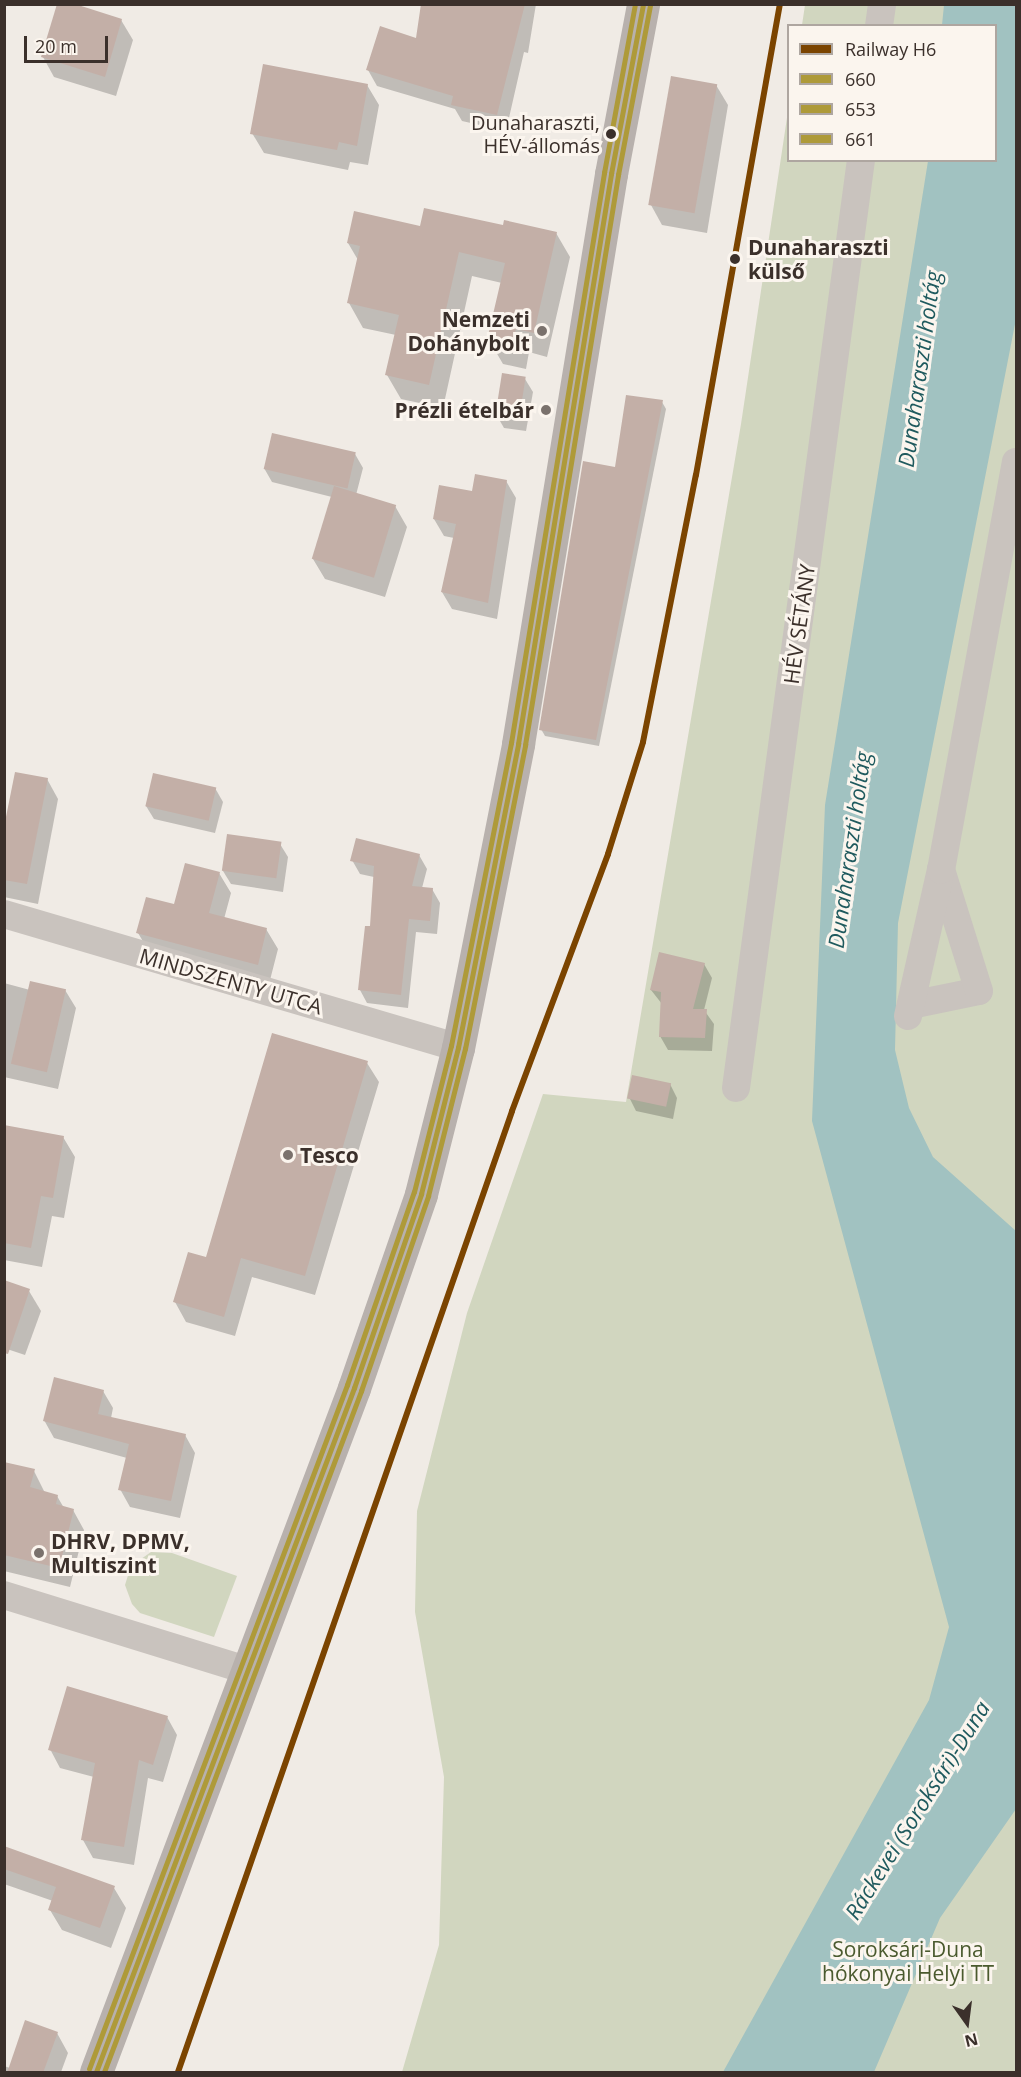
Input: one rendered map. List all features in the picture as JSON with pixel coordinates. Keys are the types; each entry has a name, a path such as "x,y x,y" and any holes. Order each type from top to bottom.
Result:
{"main road":[{"path":"96,2073 354,1388 421,1194 458,1048 518,744 609,185 643,4"}],"street":[{"path":"879,24 882,4"},
{"name":"HÉV SÉTÁNY","path":"736,1088 861,162"},
{"path":"941,870 979,991 909,1010 941,870 1017,462"},
{"name":"MINDSZENTY UTCA","path":"4,914 458,1048"},
{"path":"4,1595 247,1670"}],"green space":[{"path":"805,5 1016,5 1016,2072 402,2072 439,1945 444,1777 415,1612 417,1511 467,1313 543,1094 626,1102 741,424 787,118 787,162 997,162 997,24 802,24"},
{"path":"151,1552 172,1553 237,1576 214,1637 140,1613 132,1604 125,1585 131,1566"}],"water":[{"name":"Soroksári-Duna hókonyai Helyi TT","path":"944,5 1016,5 1016,319 898,923 895,1050 909,1108 933,1157 1016,1231 1016,1809 940,1918 874,2072 723,2072 929,1700 949,1627 812,1121 825,805 928,162 997,162 997,24 942,24"}],"building":[{"path":"57,4 75,4 122,19 105,77 41,57"},
{"path":"421,4 525,4 497,115 451,105 453,96 366,70 380,26 416,38"},
{"path":"263,64 368,84 357,146 339,142 337,150 250,134"},
{"path":"671,76 717,84 695,213 648,205"},
{"path":"424,208 503,225 504,220 557,232 534,333 516,329 512,345 487,340 505,263 459,252 429,385 385,375 399,315 347,303 360,246 347,243 354,211 420,226"},
{"path":"502,373 526,377 519,419 495,415"},
{"path":"626,395 663,400 596,740 539,730 583,461 615,467"},
{"path":"272,433 356,452 347,488 264,469"},
{"path":"475,474 507,480 488,603 441,592 456,524 433,519 439,485 472,491"},
{"path":"334,486 396,505 374,578 312,559"},
{"path":"15,772 48,778 27,884 4,880 4,827"},
{"path":"153,773 216,788 209,821 145,806"},
{"path":"227,834 281,842 276,878 222,871"},
{"path":"356,838 420,854 412,886 433,888 430,921 409,919 401,995 358,990 365,926 370,926 374,866 350,861"},
{"path":"185,863 220,872 209,913 267,928 258,965 136,933 146,897 174,904"},
{"path":"659,952 705,963 693,1009 707,1009 705,1038 659,1037 661,992 650,990"},
{"path":"30,981 66,989 47,1072 11,1064"},
{"name":"Tesco","path":"272,1033 368,1061 305,1276 241,1258 224,1317 173,1302 188,1252 206,1257"},
{"path":"632,1075 671,1083 666,1107 627,1098"},
{"path":"4,1125 64,1136 53,1198 41,1196 31,1248 4,1243"},
{"path":"4,1280 30,1289 8,1354 4,1353"},
{"path":"54,1377 104,1390 98,1414 186,1434 171,1501 118,1490 129,1444 43,1421"},
{"path":"4,1462 35,1469 30,1487 58,1495 56,1504 74,1509 59,1568 4,1555"},
{"path":"67,1686 168,1716 153,1765 139,1760 124,1847 81,1840 95,1763 48,1750"},
{"path":"4,1846 115,1886 100,1928 48,1910 56,1887 4,1869"},
{"path":"25,2020 58,2032 43,2073 7,2073"}],"rail line":[{"name":"H6","path":"178,2072 512,1111 608,854 643,742 696,475 780,4"}],"transit line":[{"name":"661","path":"89,2069 347,1385 414,1192 451,1046 511,743 604,173 635,4"},
{"name":"660","path":"96,2072 354,1388 421,1194 458,1048 518,744 611,174 643,4"},
{"name":"653","path":"104,2072 361,1391 428,1196 465,1049 525,745 618,175 650,5"}],"place":[{"name":"Dunaharaszti, HÉV-állomás","path":"611,134"},
{"name":"Dunaharaszti külső","path":"735,259"},
{"name":"Nemzeti Dohánybolt","path":"542,331"},
{"name":"Prézli ételbár","path":"546,410"},
{"name":"Tesco","path":"288,1155"},
{"name":"DHRV, DPMV, Multiszint","path":"39,1553"}],"water label":[{"name":"Dunaharaszti holtág","path":"919,369"},
{"name":"Dunaharaszti holtág","path":"849,850"},
{"name":"Ráckevei (Soroksári)-Duna","path":"917,1810"}]}
